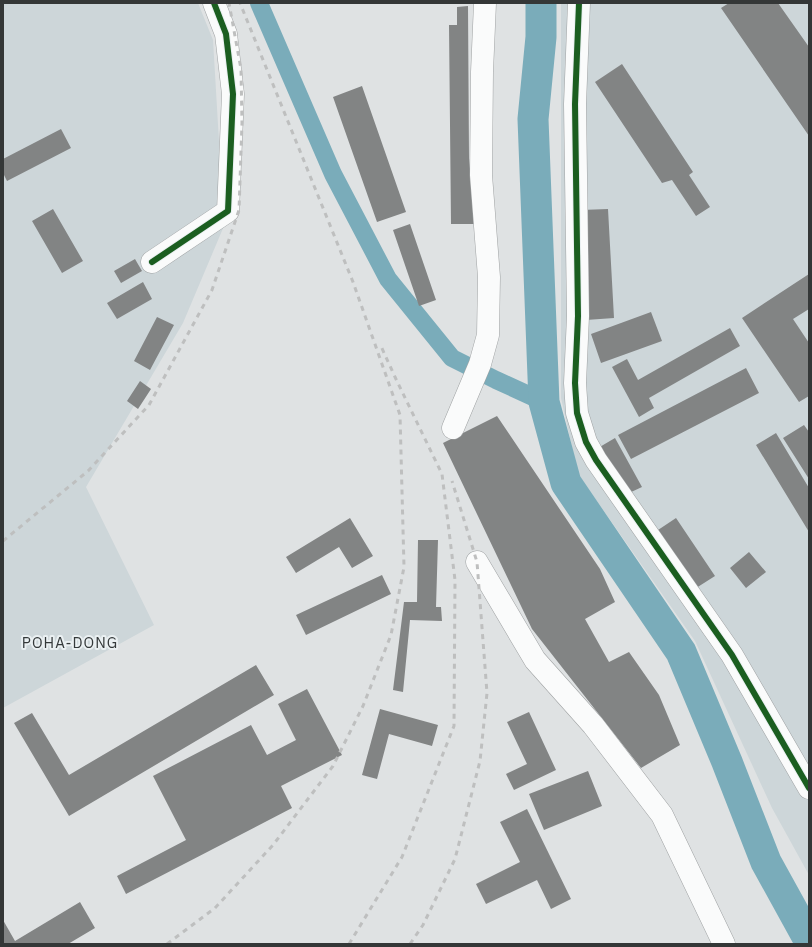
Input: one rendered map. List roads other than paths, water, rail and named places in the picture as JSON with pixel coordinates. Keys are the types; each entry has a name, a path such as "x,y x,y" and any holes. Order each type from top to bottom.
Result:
{"street":[{"path":"152,262 228,211 233,94 226,34 214,3"},
{"path":"453,428 480,364 488,335 489,276 481,176 482,72 485,3"},
{"path":"579,3 575,104 578,316 575,383 576,414 586,442 596,460 732,655 809,788"},
{"path":"478,562 535,660 593,725 662,815 724,944"}],"waterway":[{"path":"259,3 333,174 388,279 452,358 544,402"},
{"path":"541,3 541,37 533,119 544,402 566,483 681,652 727,762 766,862 809,940"}],"railway":[{"path":"3,541 88,471 149,405 212,290 239,210 242,123 241,69 229,3"},
{"path":"167,944 215,908 273,845 333,766 363,706 391,635 404,567 400,415 353,282 240,3"},
{"path":"349,944 402,857 454,726 455,580 442,474 380,344"},
{"path":"410,944 423,925 455,859 480,761 487,693 477,562 452,481"}],"district":[{"name":"POHA-DONG","path":"70,642"}]}
